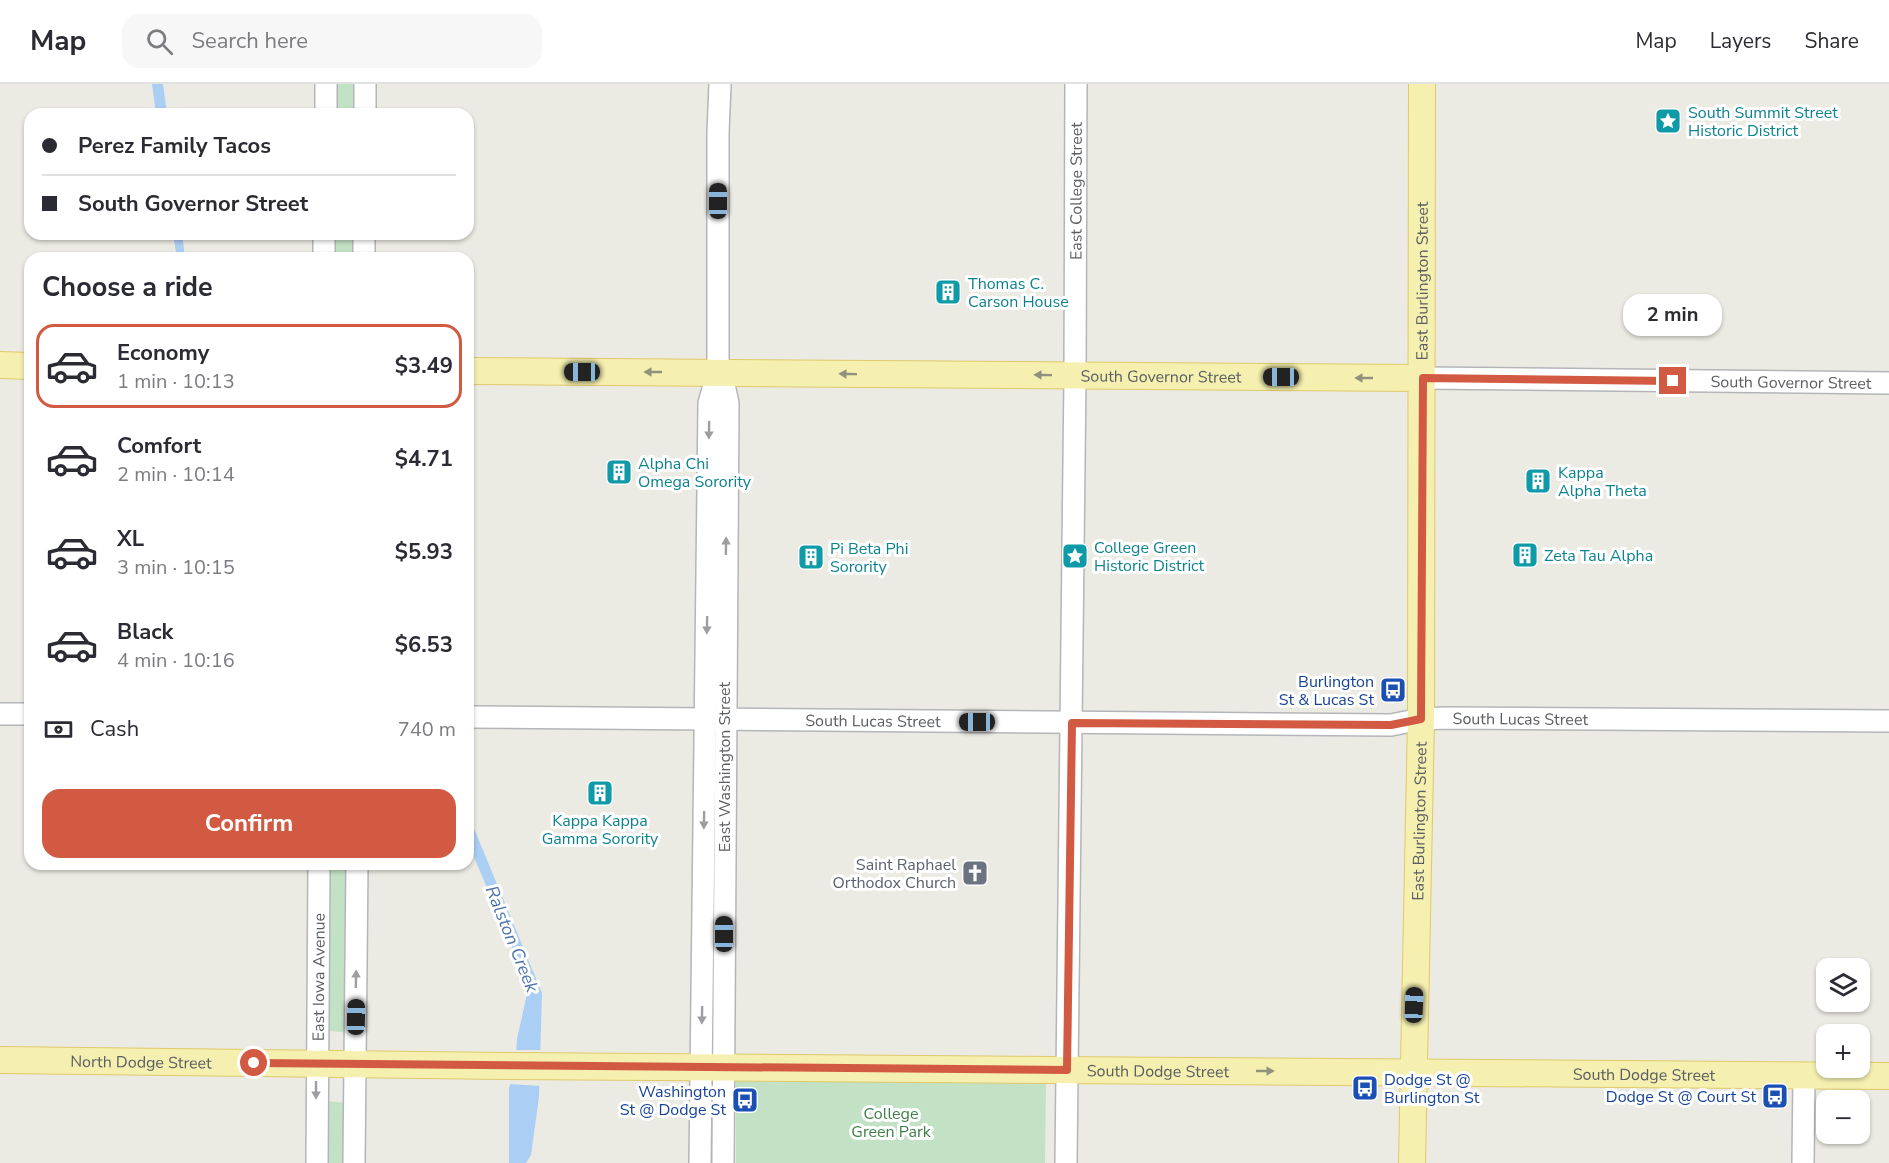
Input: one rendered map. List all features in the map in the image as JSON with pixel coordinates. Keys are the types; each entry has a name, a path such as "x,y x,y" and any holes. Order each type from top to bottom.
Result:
{"main road":[{"name":"East Burlington Street","path":"1412,1163 1421,719 1422,84"},
{"path":"0,365 24,366"},
{"name":"South Governor Street","path":"474,371 1423,378"},
{"name":"North Dodge Street","path":"0,1060 355,1064"},
{"name":"South Dodge Street","path":"355,1064 1889,1076"}],"street":[{"path":"326,84 326,108"},
{"path":"365,84 365,108"},
{"name":"East Washington Street","path":"720,84 718,372 710,403 715,720 713,1067 723,1163"},
{"name":"East College Street","path":"1066,1163 1072,723 1076,84"},
{"name":"South Governor Street","path":"1423,378 1889,383"},
{"path":"0,714 24,714"},
{"name":"South Lucas Street","path":"474,717 1391,725 1421,719 1889,721"},
{"name":"East Iowa Avenue","path":"317,1163 319,870"},
{"path":"354,1163 357,870"},
{"name":"East Washington Street","path":"700,1163 713,1067"},
{"path":"1803,1163 1804,1076"}],"green space":[{"path":"334,84 357,84 357,108 334,108"},
{"path":"333,240 355,240 355,252 333,252"},
{"path":"327,870 349,870 347,1030 328,1031"},
{"name":"College Green Park","path":"736,1081 1046,1083 1045,1163 736,1163"},
{"path":"328,1101 346,1103 346,1163 323,1163 323,1107"}],"water":[{"path":"152,84 163,84 166,108 155,108"},
{"path":"174,240 183,240 184,252 176,252"},
{"name":"Ralston Creek","path":"474,829 542,993 539,1097 531,1155 526,1163 509,1163 509,1088 515,1070 517,1039 529,985 520,973 511,944 474,857"}],"pier":[{"path":"513,1050 544,1050 542,1086 507,1084 512,1069"}],"place":[{"name":"South Summit Street Historic District","path":"1668,121"},
{"name":"Thomas C. Carson House","path":"948,292"},
{"name":"Alpha Chi Omega Sorority","path":"619,472"},
{"name":"Kappa Alpha Theta","path":"1538,481"},
{"name":"Zeta Tau Alpha","path":"1525,555"},
{"name":"College Green Historic District","path":"1075,556"},
{"name":"Pi Beta Phi Sorority","path":"811,557"},
{"name":"Burlington St & Lucas St","path":"1393,690"},
{"name":"Kappa Kappa Gamma Sorority","path":"600,793"},
{"name":"Saint Raphael Orthodox Church","path":"975,873"},
{"name":"Dodge St @ Burlington St","path":"1365,1088"},
{"name":"Dodge St @ Court St","path":"1775,1096"},
{"name":"Washington St @ Dodge St","path":"745,1100"}],"route":[{"path":"254,1063 1067,1070 1072,723 1391,725 1421,719 1423,378 1673,381"}]}
